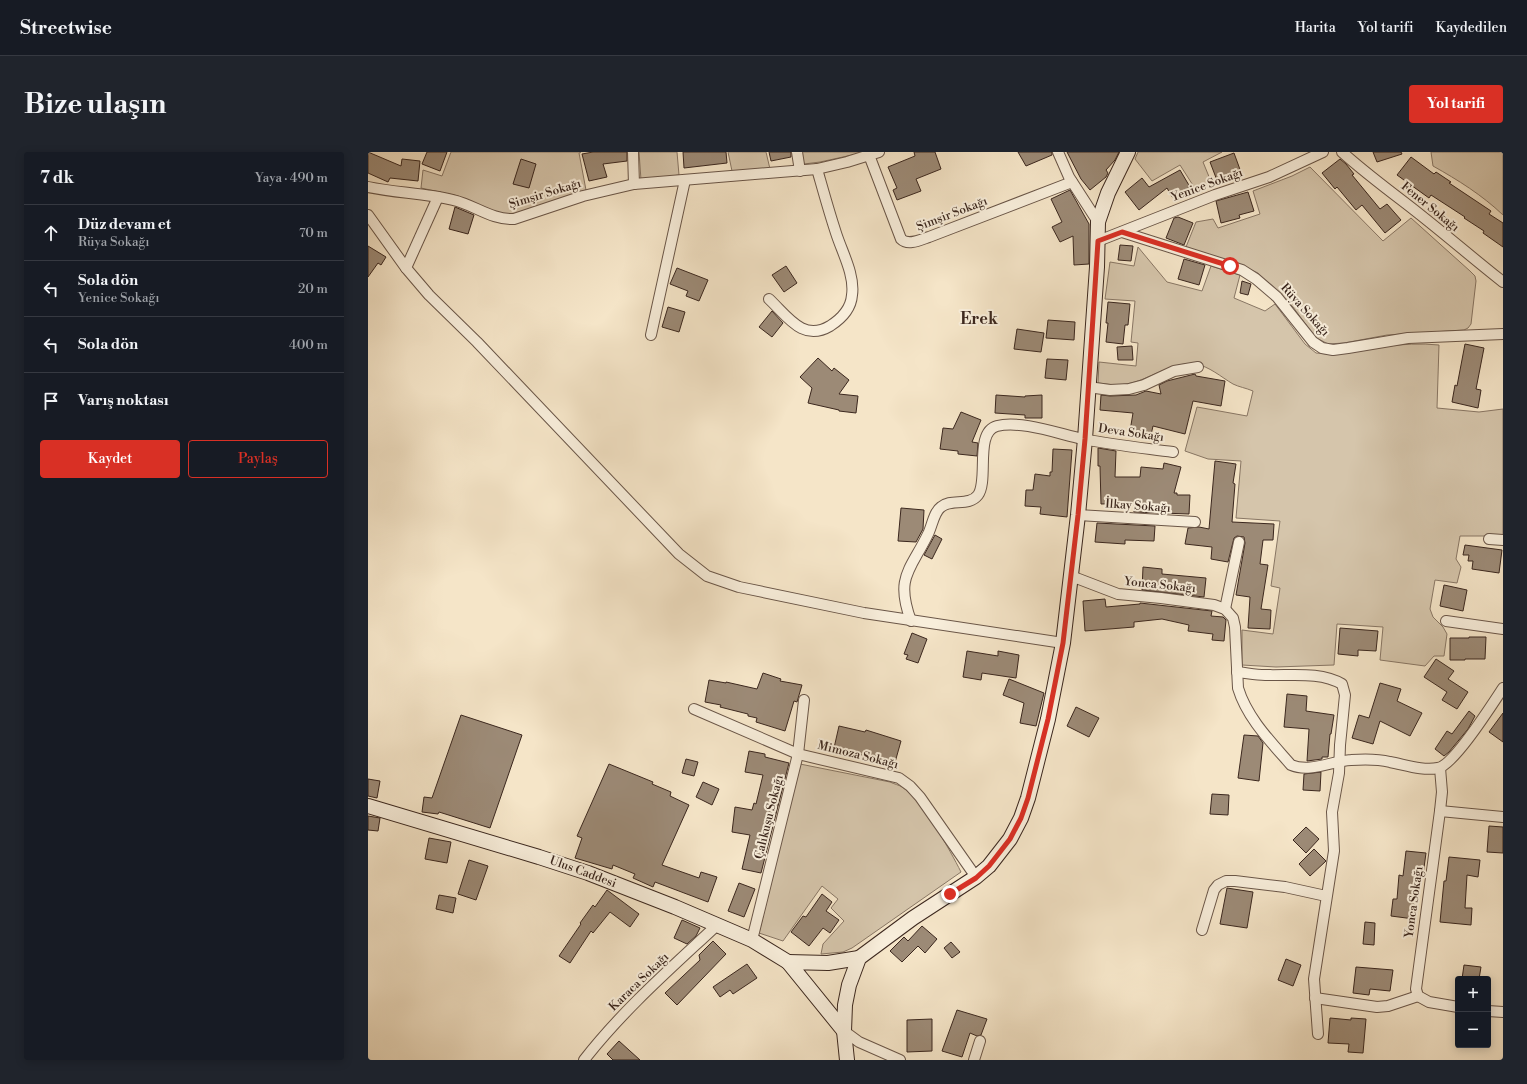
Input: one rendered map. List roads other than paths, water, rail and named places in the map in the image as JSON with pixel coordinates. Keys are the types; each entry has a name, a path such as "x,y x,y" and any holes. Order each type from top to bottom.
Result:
{"street":[{"path":"633,152 634,184"},
{"path":"797,152 800,171"},
{"path":"1058,152 1064,168 1098,222"},
{"path":"847,1060 844,1031 845,1005 849,985 859,958 913,918 976,878 989,866 1010,839 1026,805 1048,719 1063,643 1085,439 1098,222 1108,193 1128,152"},
{"name":"Yenice Sokağı","path":"1098,241 1215,195 1269,177 1323,152"},
{"name":"Fener Sokağı","path":"1342,152 1366,174 1405,203 1503,282"},
{"name":"Şimşir Sokağı","path":"368,187 438,197 463,203 494,217 505,220 514,219 583,196 634,184 817,169 874,154 901,239 904,242 908,242 929,237 1072,182"},
{"path":"769,299 799,327 807,331 815,332 836,322 844,315 852,300 849,270 830,215 817,169"},
{"path":"651,335 685,180"},
{"path":"406,268 438,197"},
{"path":"368,215 406,268 429,295 477,342 679,554 707,576 739,587 810,603 911,621 1063,643"},
{"name":"Rüya Sokağı","path":"1122,232 1242,270 1256,279 1278,297 1313,342 1322,348 1333,350 1408,338 1503,334"},
{"path":"1088,387 1110,390 1128,390 1144,385 1174,371 1198,367"},
{"name":"Deva Sokağı","path":"911,621 906,606 904,591 908,570 941,506 946,504 967,502 974,499 978,495 981,483 985,440 991,430 996,426 1015,425 1085,439 1173,452"},
{"name":"İlkay Sokağı","path":"1078,515 1195,522"},
{"path":"1489,539 1503,540"},
{"path":"1240,542 1225,609 1233,618 1238,688 1249,713 1291,765 1298,768 1307,768 1339,762 1373,759 1407,766 1440,768 1446,764 1465,742 1503,688"},
{"name":"Yonca Sokağı","path":"1071,576 1118,594 1191,601 1214,605 1225,609"},
{"path":"1446,620 1503,629"},
{"path":"1237,672 1265,675 1317,676 1333,678 1342,684 1345,695 1339,773 1332,812 1334,851 1314,980 1318,1034"},
{"name":"Çalıkuşu Sokağı","path":"752,940 798,754 804,700"},
{"name":"Mimoza Sokağı","path":"694,709 798,754 899,778 910,786 920,797 976,878"},
{"name":"Yonca Sokağı","path":"1418,996 1416,989 1417,973 1442,792 1440,768"},
{"name":"Ulus Caddesi","path":"368,806 588,873 675,906 716,926 752,940 788,962 844,1031"},
{"path":"1440,811 1503,817"},
{"path":"1202,930 1214,890 1218,885 1226,881 1285,887 1326,896"},
{"name":"Karaca Sokağı","path":"584,1060 629,1009 716,926"},
{"name":"Ulus Caddesi","path":"788,962 828,963 859,958"},
{"path":"1315,998 1377,1007 1388,1006 1418,996 1429,1002 1455,1006"},
{"path":"1491,1011 1503,1012"},
{"path":"844,1031 859,1042 900,1060"},
{"path":"974,1060 980,1041"}],"district":[{"name":"Erek","path":"979,319"}]}
